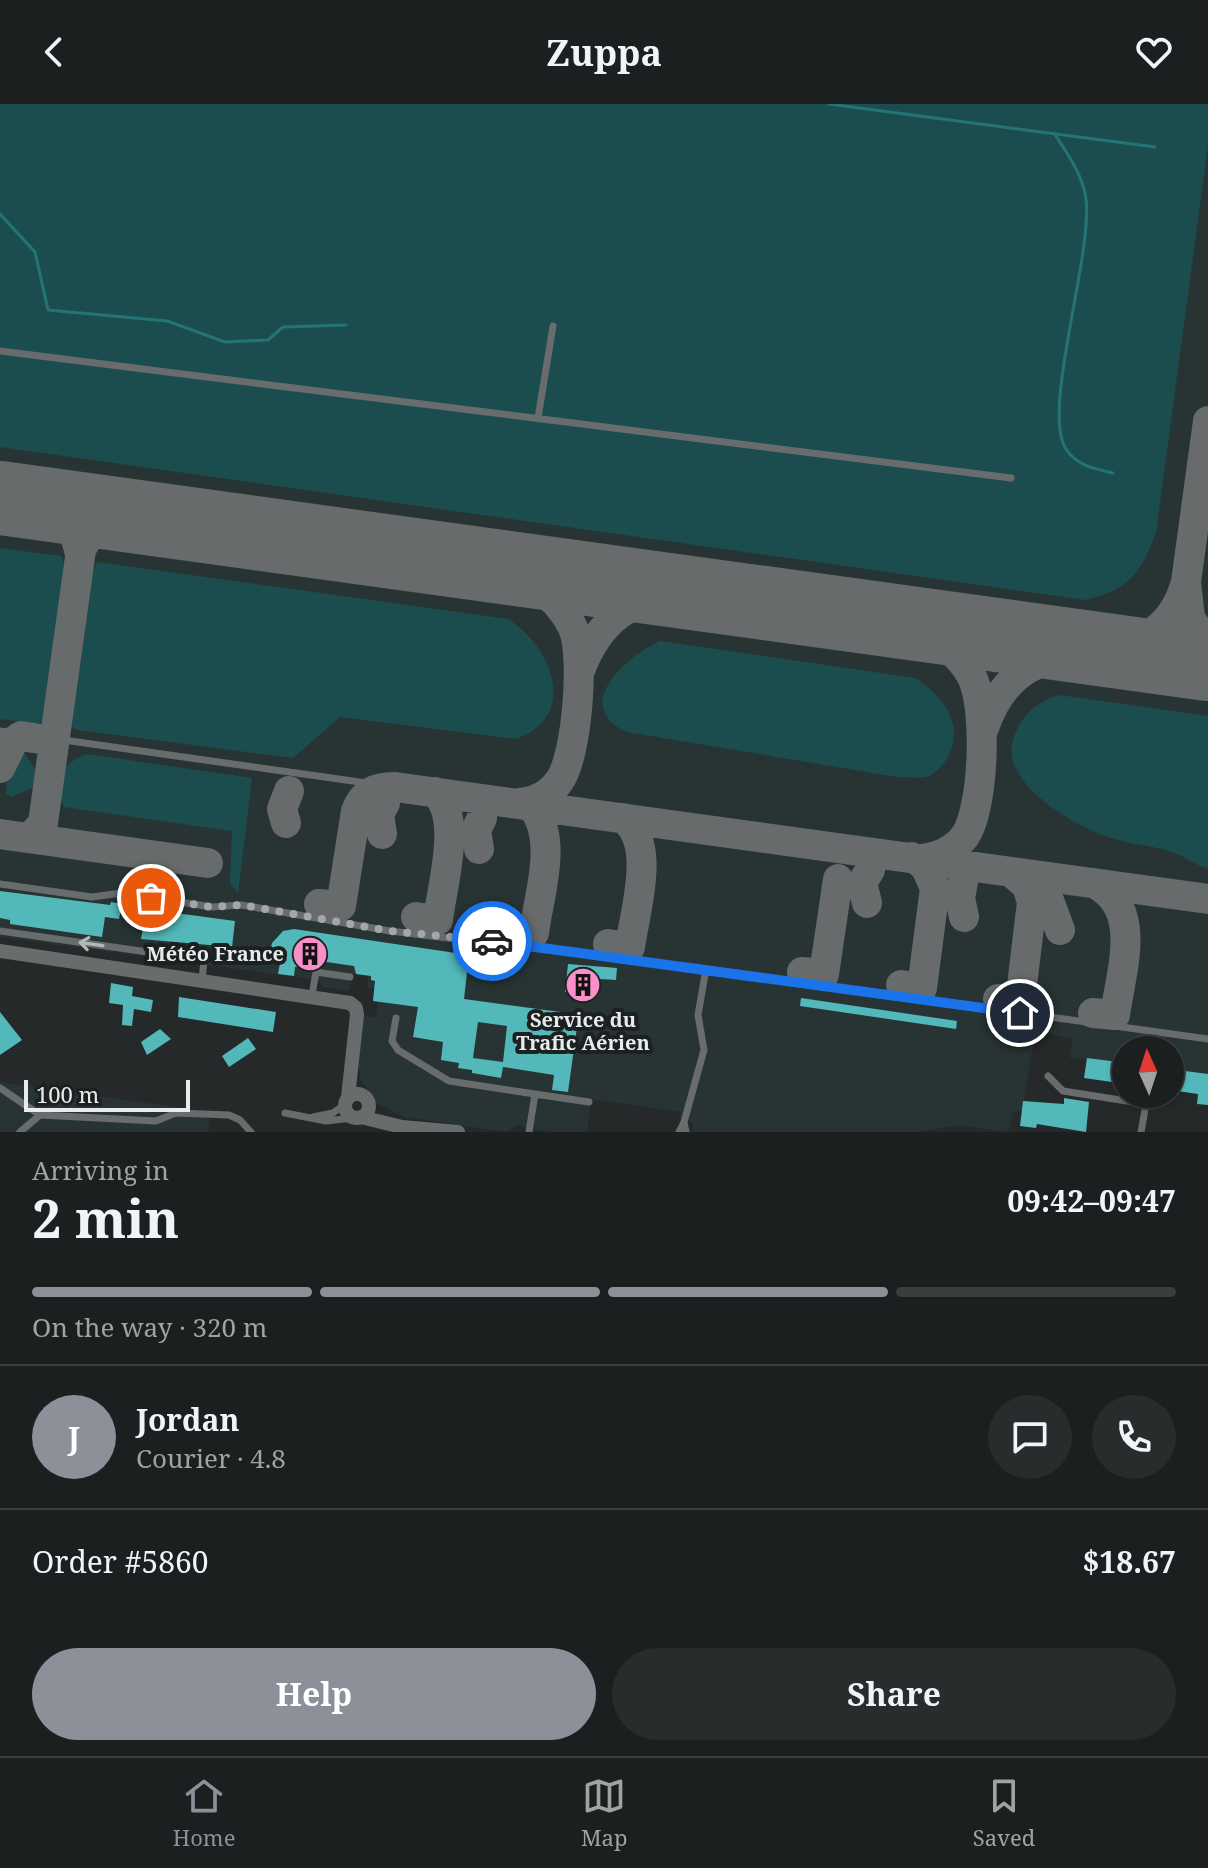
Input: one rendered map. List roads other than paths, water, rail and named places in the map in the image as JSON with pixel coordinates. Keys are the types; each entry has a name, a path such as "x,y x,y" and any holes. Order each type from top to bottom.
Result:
{"street":[{"path":"0,951 342,1000 356,1008 351,1064 356,1106 415,1127 458,1132"}],"lane":[{"path":"538,418 553,326"},
{"path":"0,351 1011,478"},
{"path":"0,731 395,787"},
{"path":"0,884 92,897 121,893 212,907 242,905 390,931 706,969 1208,1039"},
{"path":"0,931 204,960 202,980"},
{"path":"33,956 36,936"},
{"path":"137,970 140,951"},
{"path":"679,1132 704,1050 698,1015 706,969"},
{"path":"312,995 316,972 350,977"},
{"path":"396,1018 392,1041 398,1050 449,1081 589,1102"},
{"path":"1048,1076 1063,1091 1146,1104 1141,1132"},
{"path":"0,1088 40,1115 156,1121 176,1113 229,1115 240,1120 251,1132"},
{"path":"529,1132 535,1094"},
{"path":"313,1117 356,1106"},
{"path":"285,1113 340,1122 356,1106"},
{"path":"20,1132 40,1115"},
{"path":"684,1122 686,1132"}],"waterway":[{"path":"829,104 1155,147"},
{"path":"1054,133 1078,173 1086,199 1082,256 1063,368 1060,430 1066,449 1075,459 1087,466 1113,473"},
{"path":"0,214 35,252 48,310 167,321 225,342 268,340 283,327 346,325"}],"place":[{"name":"Météo France","path":"310,954"},
{"name":"Service du Trafic Aérien","path":"583,985"}]}
